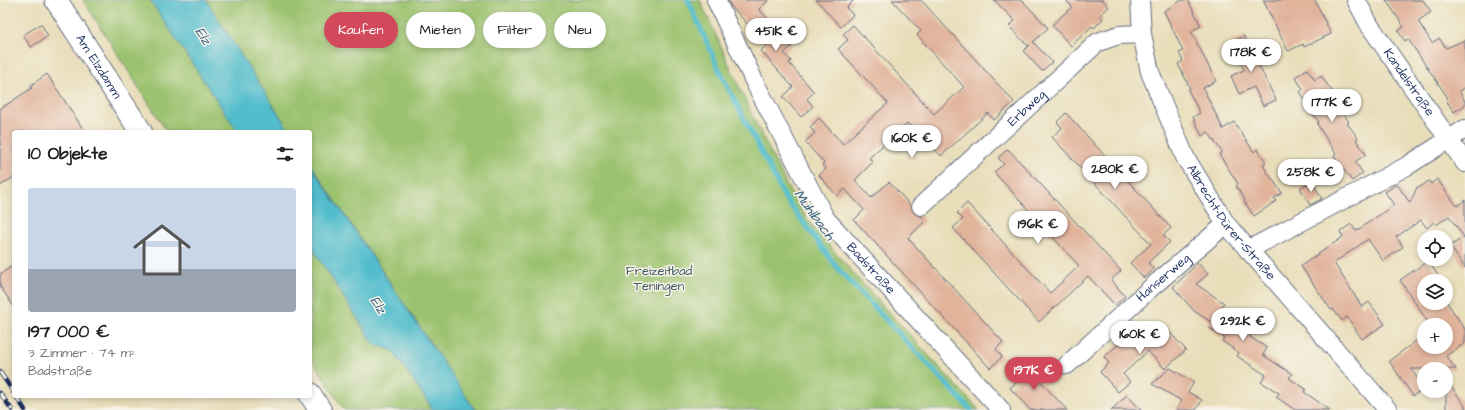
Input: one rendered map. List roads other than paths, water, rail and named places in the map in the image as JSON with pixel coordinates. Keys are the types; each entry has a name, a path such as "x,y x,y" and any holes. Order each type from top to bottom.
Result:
{"street":[{"name":"Am Elzdamm","path":"56,0 140,130"},
{"name":"Badstraße","path":"716,0 755,83 826,218 1001,410"},
{"name":"Albrecht-Dürer-Straße","path":"1140,0 1142,34 1150,72 1185,157 1226,224 1388,410"},
{"name":"Kandelstraße","path":"1356,0 1370,26 1465,163"},
{"name":"Erbweg","path":"921,206 1098,42 1119,35 1142,34"},
{"path":"1248,250 1407,166 1465,129"},
{"name":"Hanserweg","path":"1067,365 1154,285 1226,224"},
{"path":"312,397 320,410"}],"water":[{"name":"Elz","path":"150,0 206,0 289,130 237,130"},
{"name":"Elz","path":"312,167 475,410 431,410 431,406 392,350 374,344 312,247"}],"waterway":[{"name":"Mühlbach","path":"688,0 721,74 785,198 840,271 971,410"}],"railway":[{"path":"0,372 12,390"},
{"path":"0,393 12,410"},
{"path":"17,398 25,410"}],"park label":[{"name":"Freizeitbad Teningen","path":"659,278"}]}
